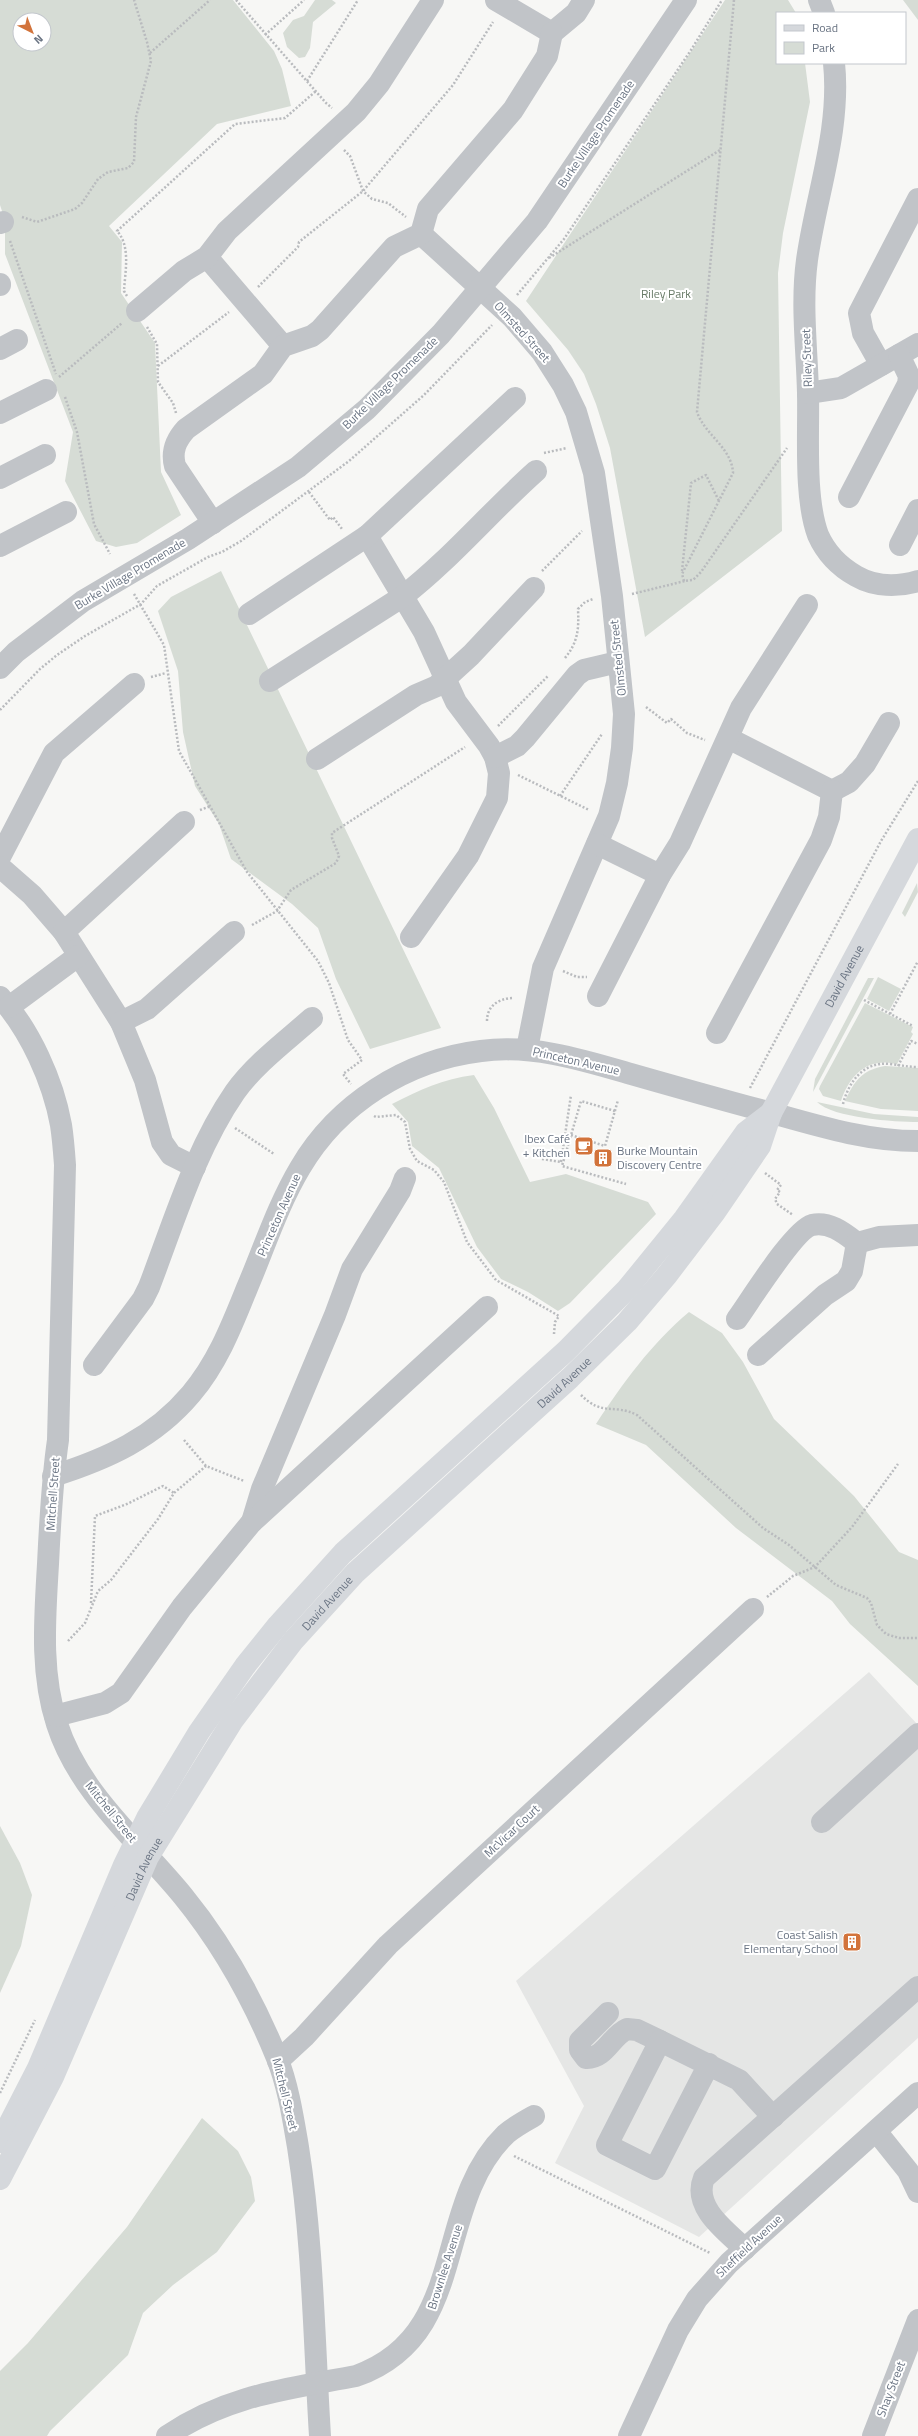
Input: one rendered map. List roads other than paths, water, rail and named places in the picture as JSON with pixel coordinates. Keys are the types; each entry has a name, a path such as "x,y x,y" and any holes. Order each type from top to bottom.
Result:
{"main road":[{"name":"David Avenue","path":"0,2179 53,2077 142,1849 157,1800 199,1732 245,1666 278,1625 343,1553 595,1323 627,1289 684,1219 746,1132 771,1113 918,839"},
{"name":"David Avenue","path":"0,2142 38,2068 142,1849"}],"street":[{"path":"136,311 184,271 208,257 227,231 349,119 379,84 434,0"},
{"path":"213,523 175,466 172,457 178,438 186,429 263,374 283,346 312,336 320,330 394,246 423,228 428,209 513,110 547,56 552,33 576,13 584,0"},
{"name":"Burke Village Promenade","path":"0,668 16,652 49,625 83,601 213,523 298,467 367,409 441,334 536,221 686,0"},
{"path":"819,0 824,12"},
{"path":"500,2 552,33"},
{"name":"Riley Street","path":"834,64 835,109 809,248 805,287 812,506 816,528 823,544 836,561 859,578 887,585 918,581"},
{"path":"849,497 908,384 909,376 890,360 863,333 859,313 918,199"},
{"name":"Olmsted Street","path":"423,228 481,288 512,317 542,352 563,385 576,412 586,440 597,492 624,714 622,748 617,783 609,816 543,968 527,1050"},
{"path":"208,257 283,346"},
{"path":"808,393 841,388 918,344"},
{"path":"0,413 52,384"},
{"path":"249,614 357,536 516,398"},
{"path":"0,478 46,455"},
{"path":"270,681 402,597 421,582 507,497 536,472"},
{"path":"900,545 918,510"},
{"path":"0,546 66,512"},
{"path":"357,536 402,597 424,632 436,655 444,679 456,702 482,736 495,757 499,773 497,798 468,856 411,937"},
{"path":"317,759 444,679 505,621 534,588"},
{"path":"598,996 660,875 680,843 741,708 807,605"},
{"path":"495,757 517,746 525,738 576,675 584,670 618,662"},
{"path":"0,857 54,753 134,684"},
{"path":"832,791 849,782 865,764 889,723"},
{"path":"726,743 832,791"},
{"path":"717,1033 821,840 829,817 832,791"},
{"path":"64,932 184,822"},
{"path":"597,844 660,875"},
{"path":"0,867 32,895 64,932 121,1022 145,1080 162,1142 171,1155 195,1167"},
{"path":"121,1022 147,1008 234,932"},
{"path":"5,1002 78,956"},
{"name":"Mitchell Street","path":"5,1002 30,1042 49,1083 61,1124 65,1165 58,1440 53,1476 44,1636 45,1663 55,1716 67,1749 86,1782 203,1922 224,1952 244,1986 278,2061 294,2124 305,2192 320,2436"},
{"path":"94,1366 149,1287 195,1167 216,1123 236,1091 254,1070 312,1018"},
{"name":"Princeton Avenue","path":"53,1476 95,1462 128,1447 156,1428 192,1392 220,1351 299,1169 323,1135 361,1099 395,1077 435,1060 482,1051 527,1050 590,1062 771,1113 861,1136 918,1141"},
{"path":"251,1523 262,1488 335,1315 352,1270 400,1191 405,1178"},
{"path":"737,1319 796,1236 812,1225 827,1225 856,1243 879,1237 918,1235"},
{"path":"758,1355 825,1295 846,1281 852,1271 856,1243"},
{"path":"55,1716 105,1703 121,1694 182,1607 251,1523 487,1307"},
{"name":"McVicar Court","path":"278,2061 304,2037 388,1945 753,1609"},
{"path":"822,1822 918,1734"},
{"path":"745,2249 710,2214 704,2205 700,2187 704,2178 918,1987"},
{"path":"608,2013 580,2041 580,2050 586,2058 592,2058 600,2054 622,2031 627,2029 637,2030 739,2080 773,2117"},
{"path":"660,2040 608,2145 655,2169 709,2064"},
{"name":"Sheffield Avenue","path":"629,2436 678,2330 697,2300 728,2263 918,2093"},
{"name":"Brownlee Avenue","path":"167,2436 212,2411 253,2395 356,2376 373,2370 392,2358 418,2334 437,2298 463,2209 476,2178 500,2142 514,2128 534,2116"},
{"path":"876,2131 908,2171 918,2192"},
{"name":"Shay Street","path":"873,2436 918,2320"}],"place":[{"name":"Ibex Café + Kitchen","path":"584,1146"},
{"name":"Burke Mountain Discovery Centre","path":"603,1158"},
{"name":"Coast Salish Elementary School","path":"852,1942"}],"park label":[{"name":"Riley Park","path":"666,294"}]}
